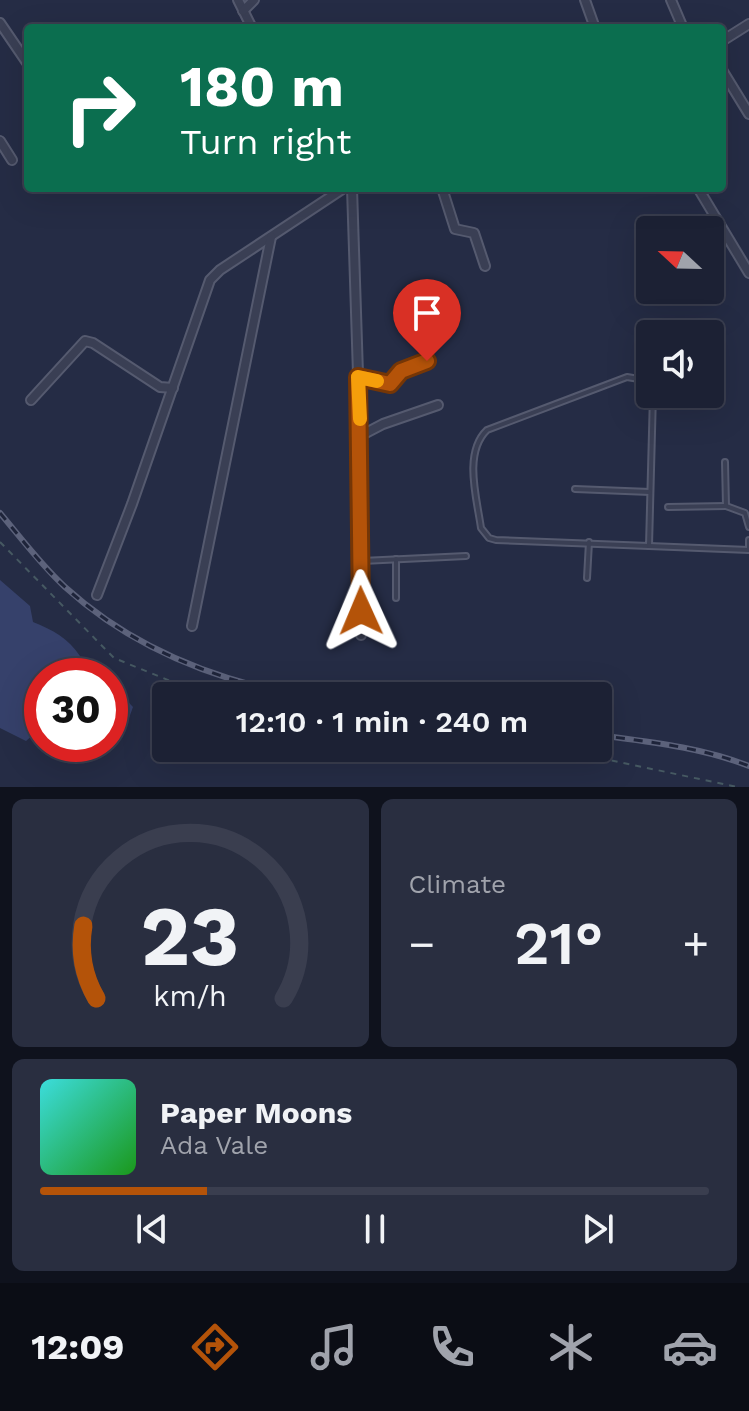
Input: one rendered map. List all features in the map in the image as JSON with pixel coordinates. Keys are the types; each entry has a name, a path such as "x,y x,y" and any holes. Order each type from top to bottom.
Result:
{"street":[{"path":"238,0 250,24"},
{"path":"243,11 254,0"},
{"path":"585,0 594,24"},
{"path":"671,0 681,24"},
{"path":"0,23 24,58"},
{"path":"726,38 749,24"},
{"path":"726,77 749,114"},
{"path":"0,141 12,160"},
{"path":"97,595 210,280 330,192"},
{"path":"352,192 360,436 361,635"},
{"path":"443,192 455,229 474,233 485,266"},
{"path":"700,192 749,273"},
{"path":"192,626 271,236"},
{"path":"31,400 85,341 93,343 160,387 173,388"},
{"path":"358,377 390,384 401,371 427,361"},
{"path":"360,436 383,424 438,405"}],"lane":[{"path":"636,378 627,377 487,430 476,442 473,472 481,528 489,538 496,540 749,550 749,540"},
{"path":"649,546 652,408"},
{"path":"725,462 726,506"},
{"path":"575,489 650,492"},
{"path":"668,507 726,506 745,513 749,527"},
{"path":"587,578 589,542"},
{"path":"360,561 466,556"},
{"path":"396,559 396,598"}],"path":[{"path":"0,542 114,658 173,682"},
{"path":"612,761 737,787"}],"water":[{"path":"0,580 30,606 33,622 60,635 80,656 24,658 24,740 0,728"},
{"path":"128,702 133,707 128,719"}],"railway":[{"path":"0,513 56,579 117,627 175,658 241,682"},
{"path":"612,737 693,750 749,766"}],"slow traffic":[{"path":"360,419 358,377 377,381"}],"route":[{"path":"361,611 358,377 390,384 401,371 427,361"}]}
